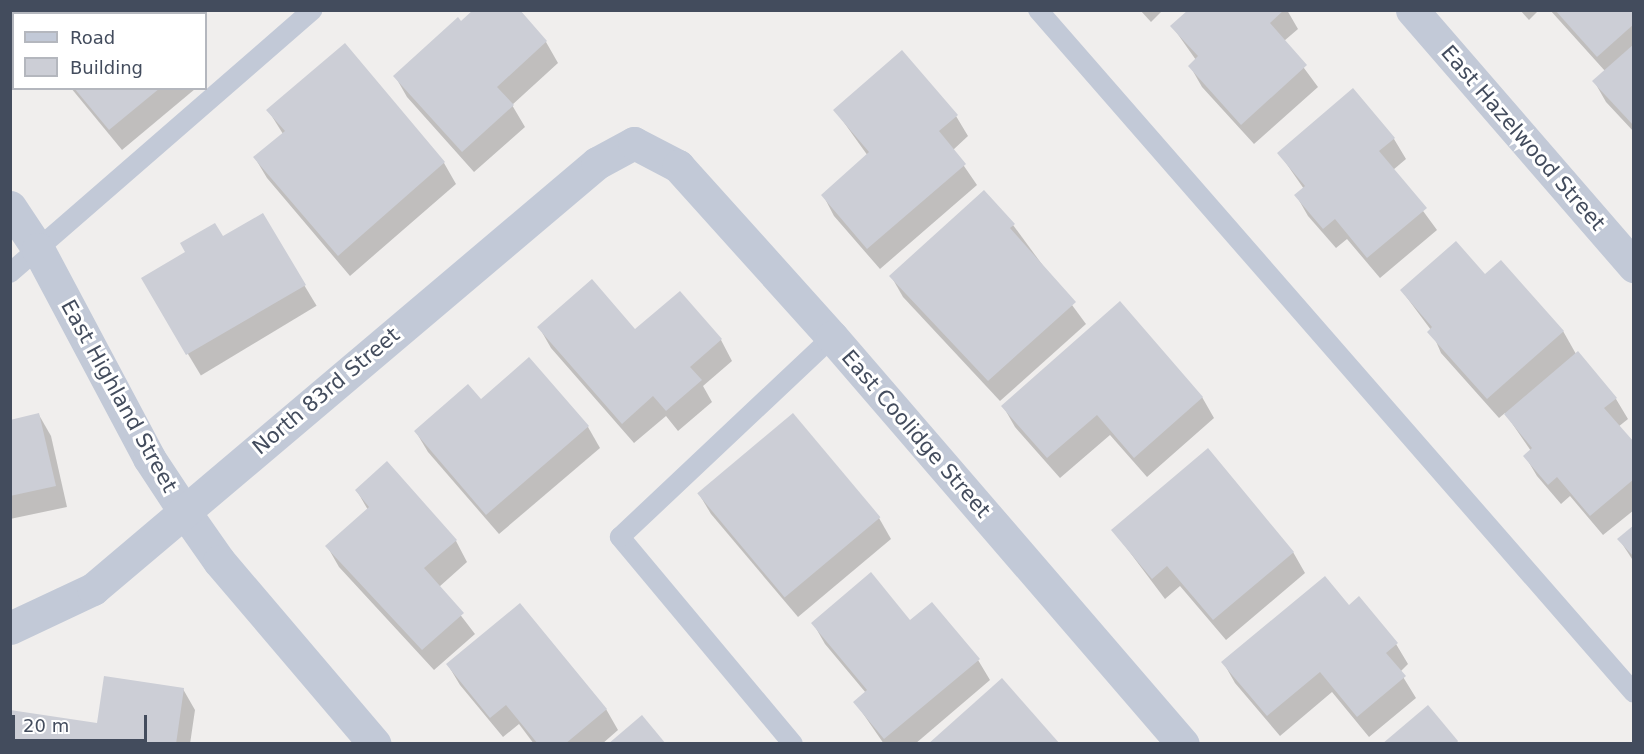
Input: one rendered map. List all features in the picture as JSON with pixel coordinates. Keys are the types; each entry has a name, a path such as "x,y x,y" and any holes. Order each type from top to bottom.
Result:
{"street":[{"name":"East Hazelwood Street","path":"1412,10 1634,266"},
{"name":"East Coolidge Street","path":"634,142 678,166 832,337 1183,744"},
{"name":"North 83rd Street","path":"10,628 93,589 597,163 634,142"},
{"name":"East Highland Street","path":"10,207 38,249 149,458 184,511 219,561 375,744"}],"lane":[{"path":"10,273 313,10"},
{"path":"1038,10 1634,693"},
{"path":"793,744 620,537 832,337"}],"building":[{"path":"10,10 136,10 138,12 12,12"},
{"path":"473,10 520,10 547,41 497,87 514,105 462,152 393,76 458,17 461,21"},
{"path":"1188,10 1284,10 1270,23 1307,65 1241,125 1188,66 1198,56 1170,26"},
{"path":"1555,10 1634,10 1634,24 1597,57"},
{"path":"345,43 445,162 338,256 253,157 285,131 266,110"},
{"path":"1634,44 1634,126 1592,81"},
{"path":"902,50 958,115 939,131 966,164 867,249 821,195 869,152 833,110"},
{"path":"1353,88 1395,138 1379,151 1427,208 1367,258 1335,219 1323,229 1294,195 1305,186 1277,153"},
{"path":"76,90 158,90 109,130"},
{"path":"984,190 1015,224 1010,228 1076,302 988,381 889,276"},
{"path":"263,213 306,285 186,355 141,278 185,252 180,243 215,223 223,236"},
{"path":"1456,241 1485,274 1501,260 1564,331 1487,399 1427,332 1432,327 1400,290"},
{"path":"592,279 635,329 680,291 722,339 690,367 702,380 666,411 653,396 622,424 537,327"},
{"path":"1120,301 1203,397 1134,458 1097,415 1047,458 1001,406"},
{"path":"1578,351 1617,398 1604,408 1634,442 1634,479 1590,516 1557,477 1548,485 1523,456 1532,448 1504,414"},
{"path":"529,357 589,426 486,515 414,431 468,384 481,399"},
{"path":"39,413 56,486 10,496 10,420"},
{"path":"793,413 880,517 785,598 697,493"},
{"path":"1208,448 1294,552 1213,620 1167,566 1152,579 1111,530"},
{"path":"387,461 457,540 424,568 464,613 422,650 325,546 369,507 355,490"},
{"path":"1634,525 1634,557 1617,539"},
{"path":"871,572 910,620 932,602 980,659 884,739 853,702 867,690 811,623"},
{"path":"1325,576 1349,605 1359,596 1398,643 1386,653 1406,676 1357,717 1320,672 1267,716 1221,662"},
{"path":"520,603 607,709 565,744 538,744 506,705 490,718 446,664"},
{"path":"104,676 184,688 176,744 10,744 10,710 97,723"},
{"path":"1002,678 1060,744 928,744"},
{"path":"1428,705 1458,741 1456,744 1382,744"},
{"path":"642,715 666,744 608,744"}]}
